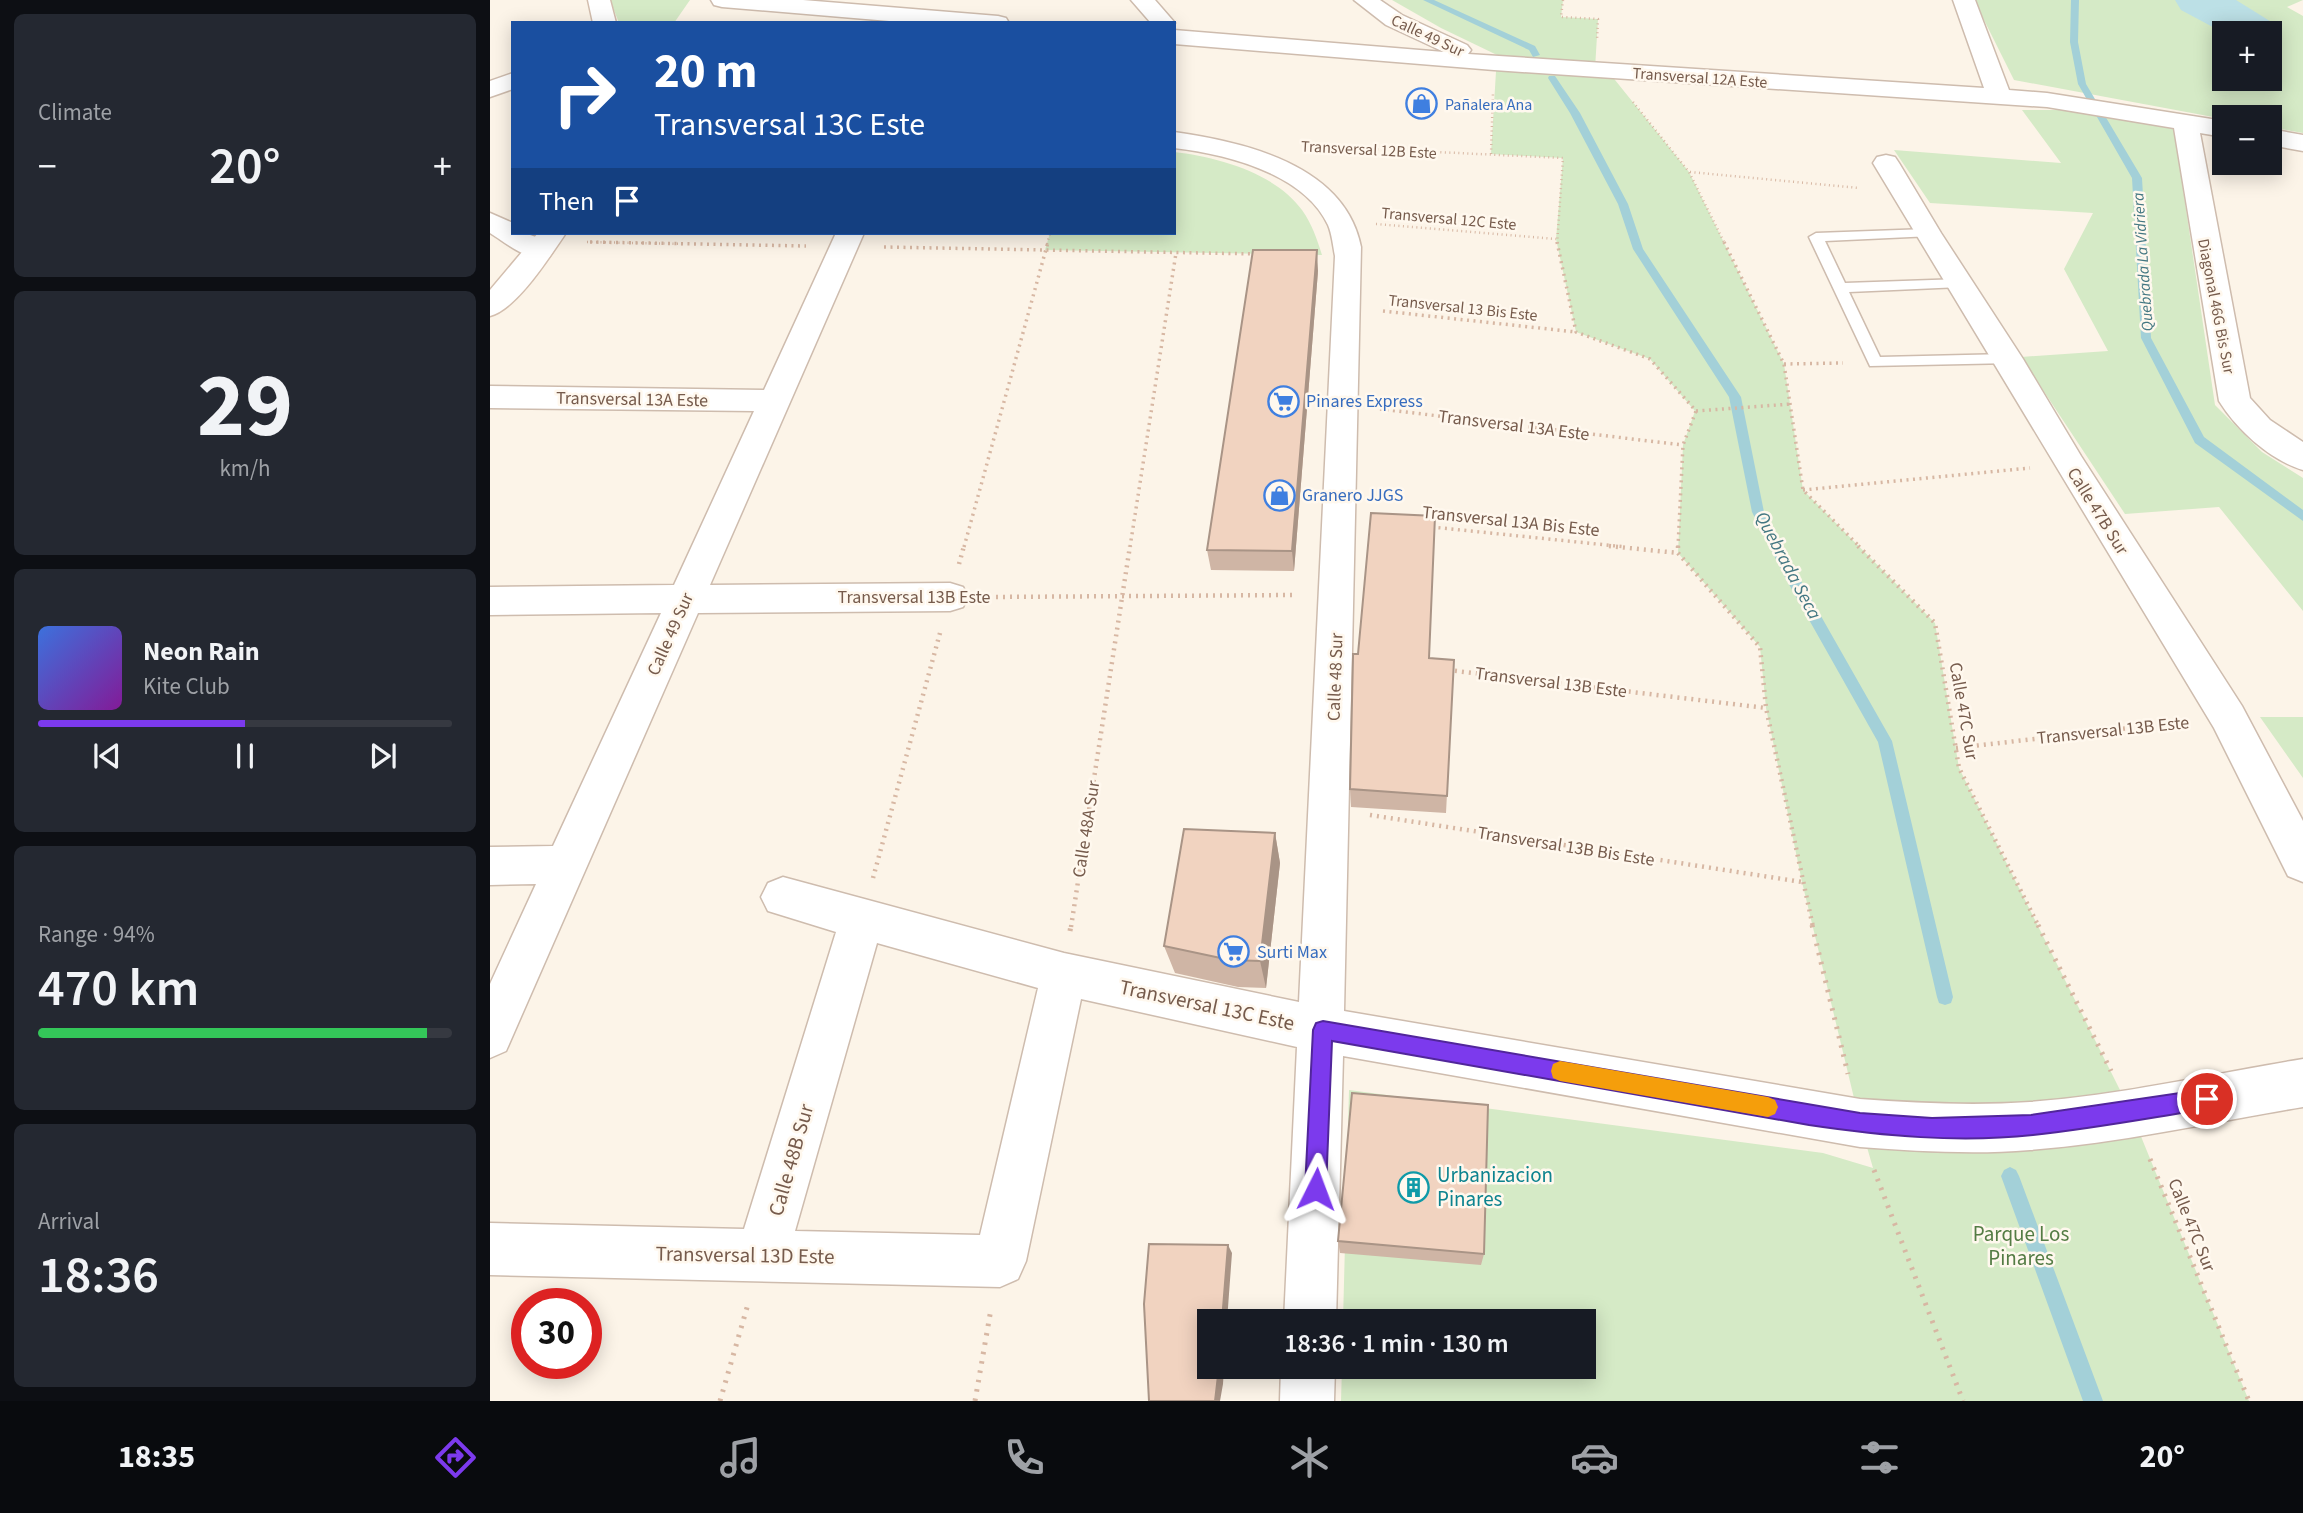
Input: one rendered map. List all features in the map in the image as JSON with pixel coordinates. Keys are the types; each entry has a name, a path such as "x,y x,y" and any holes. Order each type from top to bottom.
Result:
{"street":[{"path":"599,0 604,21"},
{"path":"1142,0 1161,21"},
{"name":"Calle 49 Sur","path":"1365,0 1417,33 1494,63"},
{"path":"1964,0 1999,96"},
{"path":"714,4 925,9 988,21"},
{"name":"Transversal 12A Este","path":"1176,33 1494,63 1999,96 2065,102 2212,127"},
{"path":"490,90 511,81"},
{"name":"Diagonal 46G Bis Sur","path":"2186,122 2190,158 2235,401 2259,428 2303,458"},
{"name":"Calle 48 Sur","path":"1176,140 1240,153 1283,170 1316,192 1340,221 1349,256 1323,1030 1311,1309"},
{"path":"2282,140 2302,144"},
{"name":"Calle 47B Sur","path":"1894,177 2008,359 2069,464 2228,717 2303,863"},
{"path":"490,221 511,228"},
{"path":"490,307 546,241 529,235"},
{"name":"Calle 49 Sur","path":"490,1035 847,239"},
{"name":"Transversal 13A Este","path":"490,397 774,401"},
{"name":"Transversal 13B Este","path":"490,601 950,597"},
{"path":"490,866 566,865"},
{"name":"Transversal 13C Este","path":"783,897 1064,974 1323,1030 1860,1123 1932,1128 2031,1125 2131,1112 2303,1083"},
{"name":"Calle 48B Sur","path":"762,1255 862,919"},
{"path":"1000,1261 1064,974"},
{"name":"Transversal 13D Este","path":"490,1249 1000,1261"},
{"path":"1307,1401 1308,1379"}],"lane":[{"path":"1927,233 1816,237 1875,362 2008,359"},
{"path":"1840,288 1961,284"}],"path":[{"path":"1563,0 1561,17 1598,19 1601,70 1689,172 1784,365 1803,490 2069,464"},
{"path":"1491,154 1494,63"},
{"name":"Transversal 12B Este","path":"1300,146 1563,158 1556,239"},
{"path":"1689,172 1894,177"},
{"name":"Transversal 12C Este","path":"1340,221 1556,239"},
{"path":"546,241 847,239 1177,253 1268,254"},
{"path":"1556,239 1576,332 1650,359 1696,411"},
{"name":"Calle 48A Sur","path":"1064,974 1177,253"},
{"name":"Transversal 13 Bis Este","path":"1348,307 1576,332"},
{"path":"1784,365 1875,362"},
{"path":"1696,411 1791,404"},
{"name":"Transversal 13A Este","path":"1344,405 1683,446"},
{"path":"1696,411 1683,446 1678,553 1760,647 1766,708 1802,882 1860,1123 1874,1169 1963,1401"},
{"name":"Calle 47C Sur","path":"1803,490 1935,623 1959,768 2131,1112 2249,1401"},
{"name":"Transversal 13A Bis Este","path":"1421,526 1678,553"},
{"name":"Transversal 13B Este","path":"950,597 1338,594"},
{"name":"Transversal 13B Este","path":"1447,670 1766,708"},
{"name":"Transversal 13B Este","path":"1955,748 2228,717"},
{"name":"Transversal 13B Bis Este","path":"1331,809 1802,882"},
{"path":"720,1401 762,1255"},
{"path":"975,1401 1000,1261"}],"green space":[{"path":"610,0 690,0 675,21 618,21"},
{"name":"Parque Los Pinares","path":"1392,0 1563,0 1561,17 1598,19 1595,69 1607,70 1689,172 1784,364 1803,490 1935,623 1959,768 2131,1112 2249,1401 1341,1401 1342,1379 1596,1379 1596,1309 1343,1309 1349,1090 1823,1153 1873,1168 1802,882 1766,708 1760,647 1678,553 1683,445 1695,411 1650,359 1576,332 1556,239 1563,158 1491,154 1497,55"},
{"path":"1974,0 2303,0 2287,7 2303,16 2303,133 2282,129 2282,105 2212,105 2212,117 2014,80"},
{"path":"2022,110 2061,110 2174,128 2215,405 2262,452 2303,478 2303,611 2219,507 2125,514 2021,357 2108,351 2064,269 2093,213 1930,203 1894,150 2061,163"},
{"path":"1176,152 1227,163 1277,186 1291,197 1306,215 1322,255 1045,250 1049,235 1176,235"},
{"path":"2260,717 2303,717 2303,778"}],"building":[{"path":"1253,250 1317,250 1292,551 1207,550"},
{"path":"1371,513 1435,516 1429,658 1454,660 1447,796 1350,789 1353,654 1358,654"},
{"path":"1184,829 1275,833 1260,961 1230,960 1164,946"},
{"name":"Urbanizacion Pinares","path":"1352,1093 1488,1105 1484,1254 1338,1241"},
{"path":"1149,1244 1228,1245 1223,1309 1197,1309 1197,1379 1218,1379 1215,1401 1149,1401 1144,1304"}],"waterway":[{"name":"Quebrada Seca","path":"1427,0 1532,48 1536,55"},
{"name":"Quebrada La Vidriera","path":"2075,0 2074,42 2082,84 2137,178 2146,338 2199,440 2303,516"},
{"path":"2198,0 2238,21"},
{"name":"Quebrada Seca","path":"1552,78 1575,113 1623,204 1638,249 1735,397 1758,512 1791,576 1885,741 1945,997"},
{"name":"Quebrada Seca","path":"2010,1176 2093,1401"}],"slow traffic":[{"path":"1560,1071 1768,1107"}],"place":[{"name":"Pañalera Ana","path":"1422,104"},
{"name":"Pinares Express","path":"1283,401"},
{"name":"Granero JJGS","path":"1279,495"},
{"name":"Surti Max","path":"1234,952"},
{"name":"Urbanizacion Pinares","path":"1414,1187"}],"route":[{"path":"1316,1189 1323,1030 1860,1123 1932,1128 2031,1125 2207,1099"}]}
